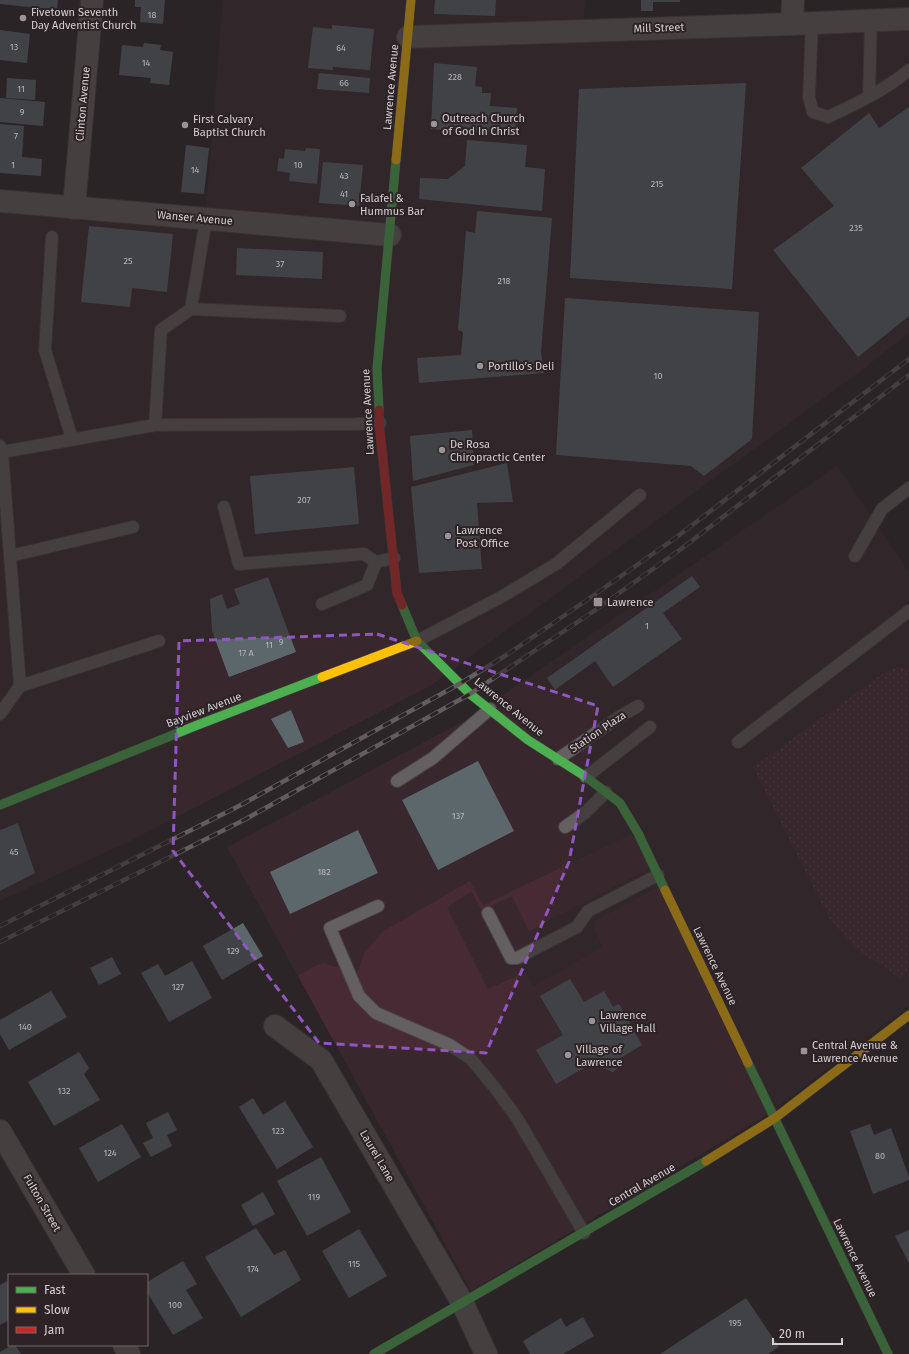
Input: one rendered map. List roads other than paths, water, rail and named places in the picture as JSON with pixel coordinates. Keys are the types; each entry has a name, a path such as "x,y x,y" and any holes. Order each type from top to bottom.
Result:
{"street":[{"name":"Clinton Avenue","path":"74,208 92,0"},
{"name":"Lawrence Avenue","path":"411,0 377,369 380,423 394,558 396,593 417,641 470,694 528,740 586,777 620,803 638,833 888,1354"},
{"path":"793,0 802,24"},
{"name":"Mill Street","path":"408,37 909,19"},
{"name":"Wanser Avenue","path":"0,201 390,235"},
{"name":"Bayview Avenue","path":"0,805 195,726 417,641"},
{"name":"Central Avenue","path":"374,1354 737,1143 775,1118 909,1015"},
{"name":"Laurel Lane","path":"274,1026 321,1060 462,1302 486,1354"},
{"name":"Fulton Street","path":"0,1131 83,1274"}],"lane":[{"path":"869,96 871,20"},
{"path":"802,24 809,96 813,112 828,116 898,80 909,70"},
{"path":"191,308 206,219"},
{"path":"52,237 45,350 72,440"},
{"path":"155,425 161,330 191,308 340,316"},
{"path":"20,686 1,449 72,440 155,425 380,423"},
{"path":"855,556 882,509 909,488"},
{"path":"417,641 503,596 556,564 640,495"},
{"path":"224,507 239,564 364,554 376,562 394,558"},
{"path":"10,556 133,527"},
{"path":"322,604 367,585 376,562"},
{"path":"738,742 909,611"},
{"path":"0,714 20,686 159,642"},
{"name":"Station Plaza","path":"558,759 619,717 638,706"},
{"path":"397,781 432,758 490,709"},
{"path":"586,777 650,728"},
{"path":"565,827 586,812 606,792"},
{"path":"488,913 511,958 517,958 577,927 588,911 658,875"},
{"path":"378,906 330,928 359,996 376,1013 450,1046 471,1059 495,1088 516,1118 584,1233"}],"railway":[{"path":"0,926 239,806 461,683 508,654 674,539 909,359"},
{"path":"0,942 244,820 470,694 591,613 681,549 909,375"}],"place":[{"name":"Fivetown Seventh Day Adventist Church","path":"23,18"},
{"name":"Outreach Church of God In Christ","path":"434,124"},
{"name":"First Calvary Baptist Church","path":"185,125"},
{"name":"Falafel & Hummus Bar","path":"352,204"},
{"name":"Portillo’s Deli","path":"480,366"},
{"name":"De Rosa Chiropractic Center","path":"442,450"},
{"name":"Lawrence Post Office","path":"448,536"},
{"name":"Lawrence","path":"598,602"},
{"name":"Lawrence Village Hall","path":"592,1021"},
{"name":"Central Avenue & Lawrence Avenue","path":"804,1051"},
{"name":"Village of Lawrence","path":"568,1055"}]}
